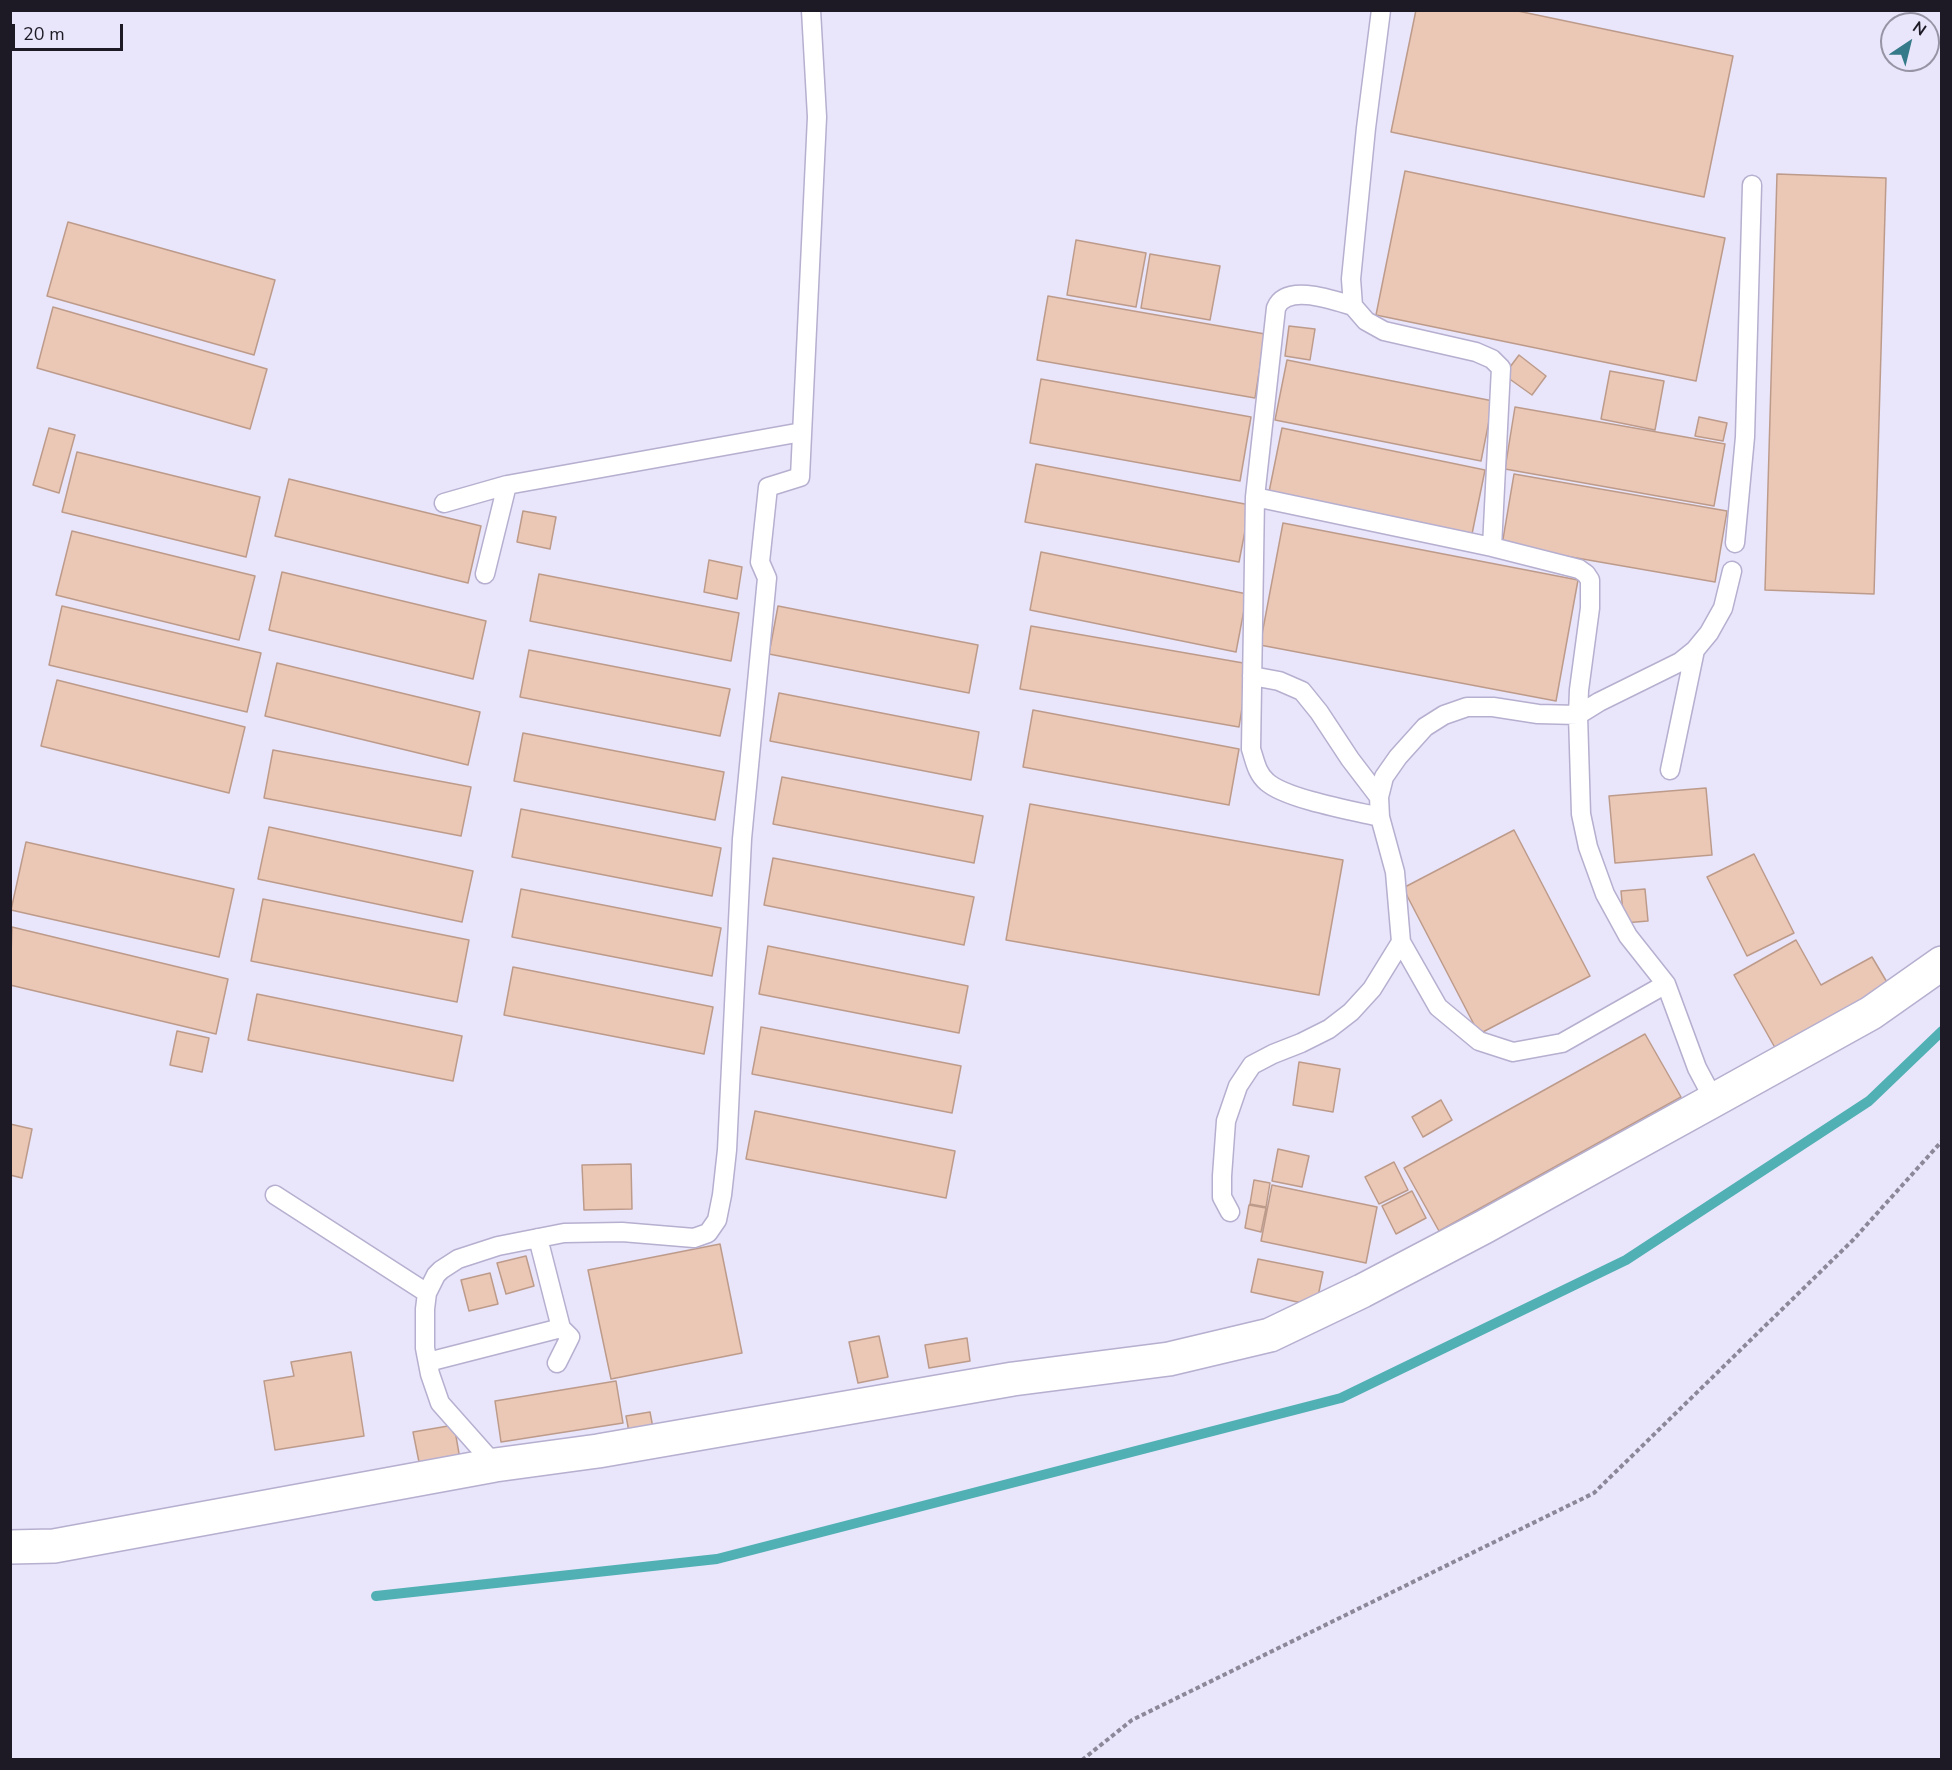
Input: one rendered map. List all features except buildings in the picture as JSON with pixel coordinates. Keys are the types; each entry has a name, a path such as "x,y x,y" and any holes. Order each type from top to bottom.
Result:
{"street":[{"path":"10,1547 54,1546 495,1465 598,1450 1013,1379 1169,1359 1270,1335 1362,1291 1484,1227 1871,1013 1941,963"}],"lane":[{"path":"495,1465 440,1402 428,1362 425,1348 427,1293 441,1270 458,1259 498,1246 564,1233 622,1232 694,1238 708,1233 717,1220 726,1150 742,839 766,578 760,562 768,487 800,477 817,117 811,10"},
{"path":"1353,306 1350,279 1365,128 1381,10"},
{"path":"1735,543 1745,437 1752,185"},
{"path":"1380,817 1323,804 1268,783 1258,772 1251,749 1255,497 1278,301 1296,295 1327,298 1353,306 1366,321 1384,331 1476,352 1492,359 1501,368 1492,547"},
{"path":"444,503 507,485 802,432"},
{"path":"484,574 507,485"},
{"path":"1255,497 1492,547 1579,569 1590,580 1590,608 1578,715 1581,814 1588,847 1605,894 1623,928 1666,984 1698,1068 1714,1100"},
{"path":"1666,984 1562,1043 1514,1052 1479,1041 1438,1007 1401,942 1395,872 1380,817 1378,797 1384,777 1398,757 1425,727 1444,716 1467,707 1513,709 1538,714 1578,715 1599,702 1672,666 1695,650 1709,633 1723,608 1732,571"},
{"path":"1670,770 1695,650"},
{"path":"1252,676 1279,681 1302,691 1378,797"},
{"path":"1230,1212 1222,1197 1226,1121 1239,1086 1252,1065 1329,1029 1351,1012 1372,989 1401,942"},
{"path":"275,1195 427,1293"},
{"path":"538,1238 572,1332 557,1363"},
{"path":"428,1362 572,1332"}],"path":[{"path":"1082,1760 1132,1720 1594,1493 1853,1240 1941,1141"}],"waterway":[{"path":"376,1596 717,1559 1341,1398 1626,1260 1869,1101 1942,1031"}]}
